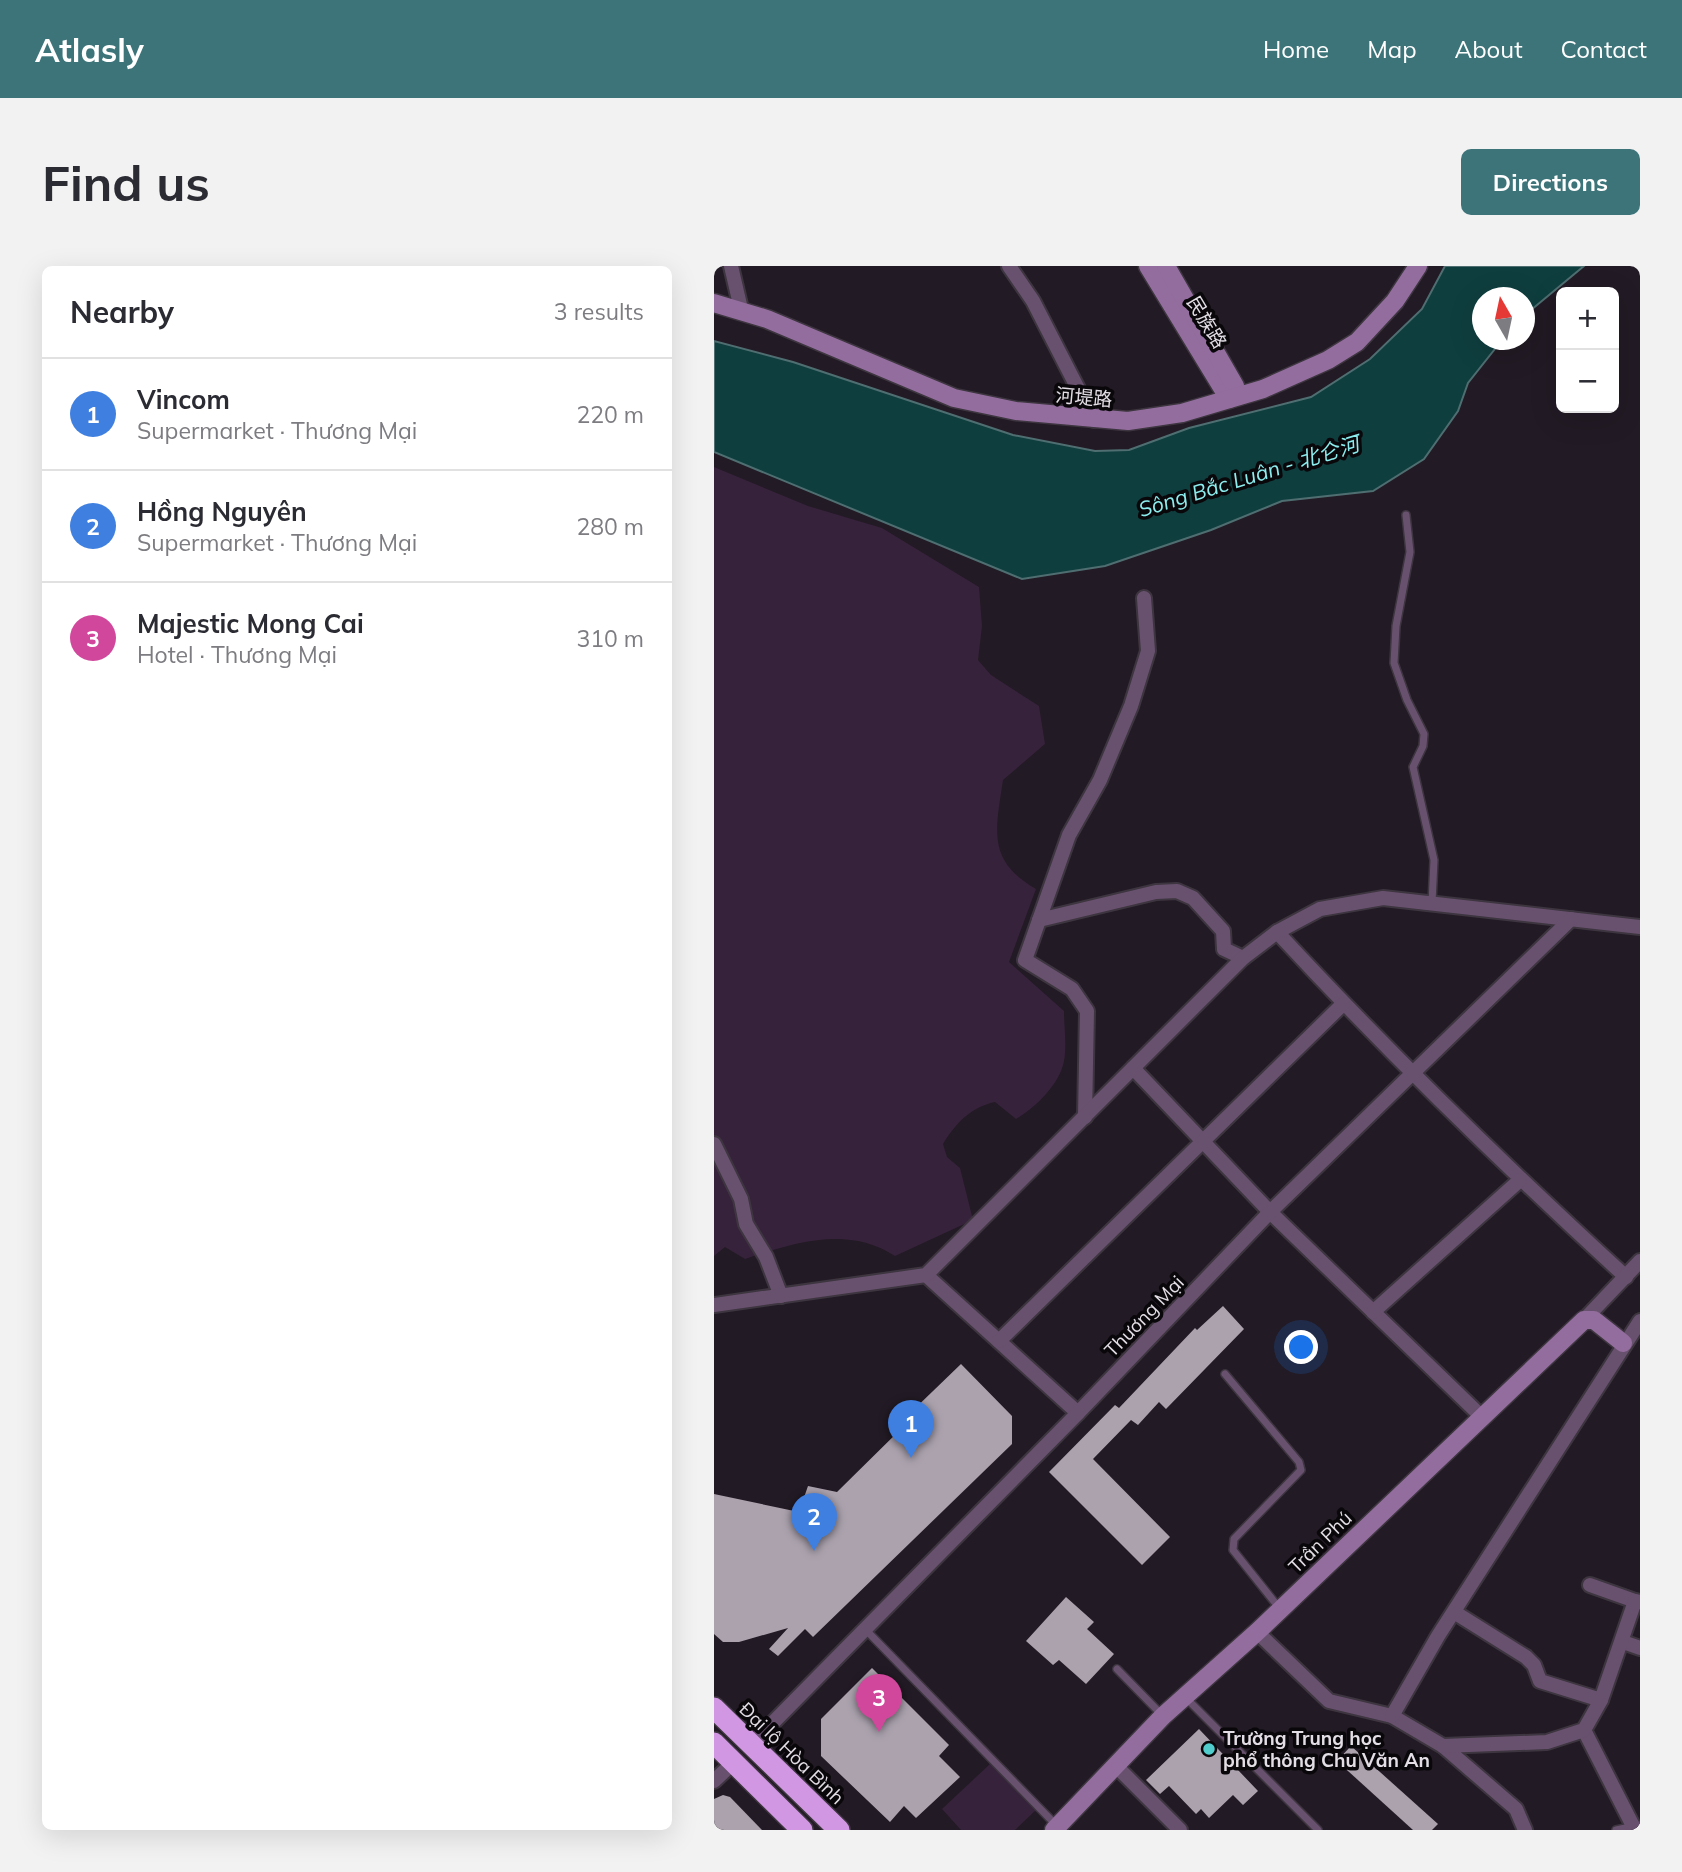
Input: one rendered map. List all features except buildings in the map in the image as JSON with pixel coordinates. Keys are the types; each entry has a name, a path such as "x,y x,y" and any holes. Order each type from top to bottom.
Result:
{"highway":[{"name":"Đại lộ Hòa Bình","path":"714,1708 839,1830"},
{"path":"714,1743 802,1830"},
{"path":"734,1762 751,1745"}],"street":[{"path":"731,266 741,309"},
{"path":"1009,266 1033,301 1094,420"},
{"name":"民族路","path":"1149,266 1234,397"},
{"name":"民族路","path":"1166,266 1234,397"},
{"name":"河堤路","path":"714,303 741,309 954,398 1016,411 1128,421 1182,413 1234,397 1317,365 1357,342 1395,301 1418,266"},
{"path":"1085,1117 1087,1010 1072,989 1024,960 1069,835 1100,780 1131,706 1148,651 1144,597"},
{"path":"1039,920 1156,892 1177,891 1193,898 1223,931 1224,949 1243,958"},
{"path":"714,1305 926,1275 1243,958 1276,932 1320,909 1383,898 1640,927"},
{"name":"Thương Mại","path":"751,1745 1078,1413 1270,1212 1571,919"},
{"path":"1276,932 1343,1004 1520,1180 1626,1277"},
{"path":"999,1341 1343,1004"},
{"path":"1133,1069 1270,1212 1482,1417"},
{"path":"714,1144 741,1199 746,1224 766,1257 780,1296"},
{"path":"1373,1312 1520,1180"},
{"path":"1584,1320 1640,1261"},
{"path":"926,1275 1078,1413"},
{"path":"1584,1320 1594,1320 1623,1343"},
{"name":"Trần Phú","path":"1056,1828 1163,1716 1257,1632 1584,1320"},
{"path":"1392,1716 1454,1612 1623,1343 1640,1321"},
{"path":"1443,1746 1547,1742 1584,1730 1601,1700 1638,1602 1590,1585"},
{"path":"1454,1612 1526,1657 1534,1665 1540,1681 1601,1700"},
{"path":"1257,1632 1329,1701 1392,1716 1443,1746 1516,1810 1525,1830"},
{"path":"1623,1642 1640,1648"},
{"path":"1584,1730 1637,1825"},
{"path":"714,1781 734,1762"},
{"path":"1117,1767 1180,1830"}],"lane":[{"path":"1406,514 1409,552 1396,626 1394,663 1424,734 1423,747 1413,767 1434,860 1432,903"},
{"path":"1225,1374 1299,1462 1301,1470 1234,1539 1233,1550 1280,1609"},
{"path":"865,1629 1056,1828"},
{"path":"1117,1670 1163,1716"},
{"path":"1185,1696 1318,1830"},
{"path":"1616,1830 1637,1825"}],"shaded area":[{"path":"714,467 808,506 882,528 979,587 982,626 978,660 991,675 1039,706 1045,744 1003,780 997,828 1002,855 1009,867 1036,889 1009,962 1064,1011 1062,1070 1046,1094 1016,1119 995,1102 971,1112 953,1129 943,1144 947,1157 960,1168 973,1220 895,1256 858,1241 839,1239 782,1247 745,1259 725,1247 714,1256"},
{"path":"991,1763 1036,1810 1015,1830 961,1830 942,1809"}],"water":[{"name":"Sông Bắc Luân - 北仑河","path":"1445,266 1584,266 1535,307 1535,287 1472,287 1472,350 1494,350 1468,383 1458,411 1424,459 1373,491 1282,501 1211,530 1105,566 1022,579 714,452 714,341 793,362 1013,435 1095,451 1129,450 1189,428 1311,397 1370,359 1422,309"}],"place":[{"name":"Vincom","path":"911,1458"},
{"name":"Hồng Nguyên","path":"814,1551"},
{"name":"Majestic Mong Cai","path":"879,1732"},
{"name":"Trường Trung học phổ thông Chu Văn An","path":"1209,1749"}]}
